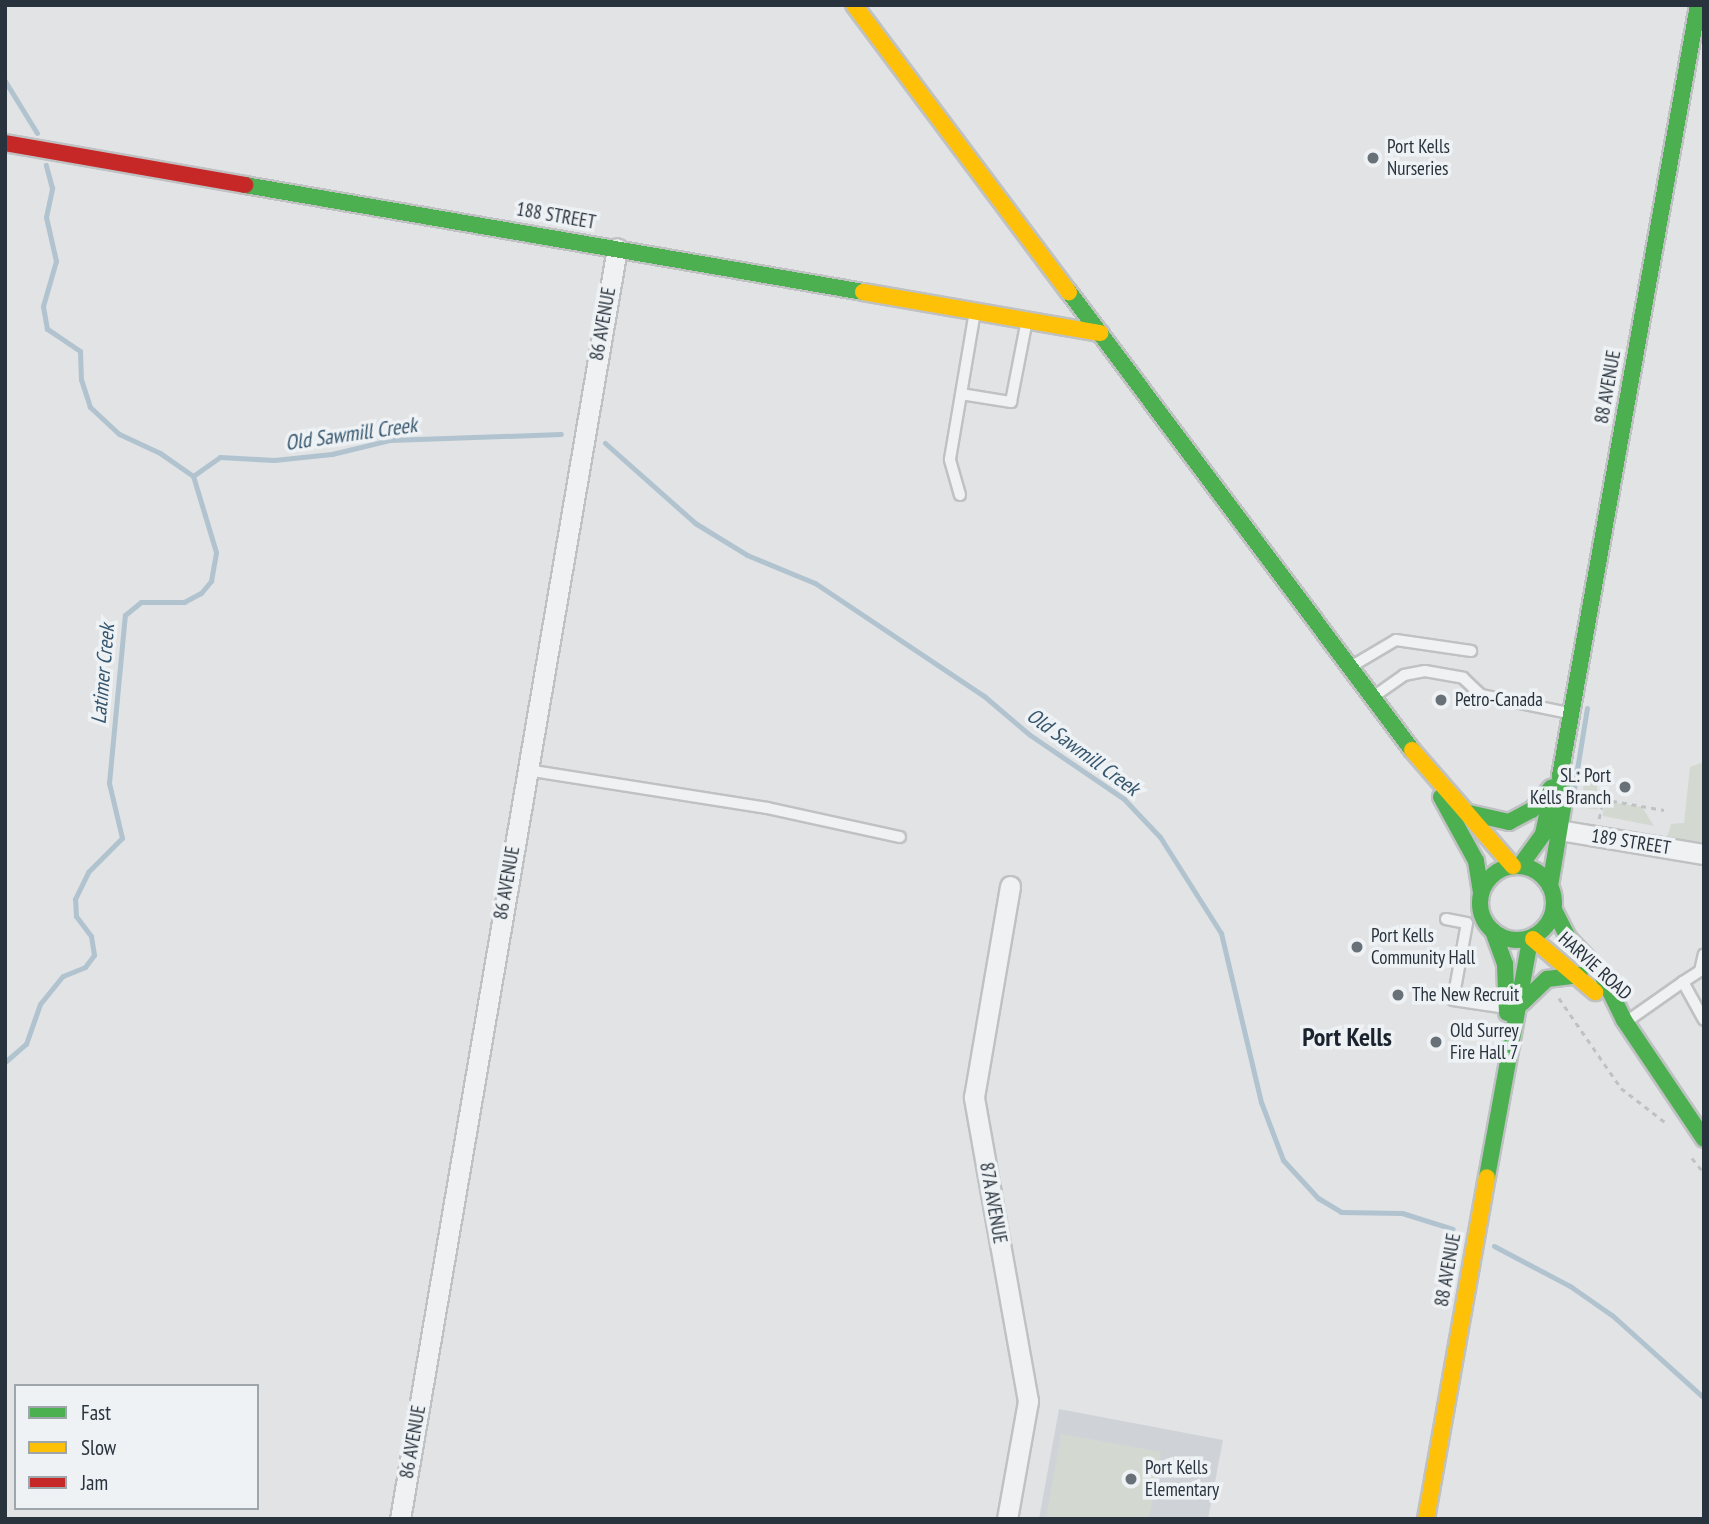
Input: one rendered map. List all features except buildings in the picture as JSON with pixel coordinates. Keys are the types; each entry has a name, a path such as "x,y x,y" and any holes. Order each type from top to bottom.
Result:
{"main road":[{"path":"854,5 1438,785 1469,813 1517,866 1538,872 1550,886 1554,910 1532,939 1508,940 1493,931 1482,915 1482,877 1476,861 1443,803 1438,785"},
{"name":"88 AVENUE","path":"1517,866 1543,834 1557,781 1698,5"},
{"name":"188 STREET","path":"5,143 617,247 1100,333"},
{"path":"1469,813 1509,822 1532,810 1557,781"},
{"name":"88 AVENUE","path":"1550,886 1564,789 1557,781"},
{"path":"1481,894 1492,875 1517,866"},
{"name":"HARVIE ROAD","path":"1554,910 1569,938 1601,973 1625,1021"},
{"name":"88 AVENUE","path":"1493,931 1505,964 1514,1005"},
{"name":"88 AVENUE","path":"1426,1519 1514,1005 1532,939"},
{"name":"HARVIE ROAD","path":"1532,939 1580,975 1609,1010 1625,1021"},
{"path":"1514,1005 1547,979 1580,975"},
{"path":"1625,1021 1704,1139"}],"street":[{"name":"86 AVENUE","path":"400,1519 617,247"},
{"name":"189 STREET","path":"1559,830 1704,854"},
{"name":"87A AVENUE","path":"1007,1519 1028,1401 974,1097 1010,886"}],"lane":[{"path":"960,495 950,459 975,311"},
{"path":"961,394 1011,402 1027,320"},
{"path":"1350,667 1396,640 1471,651"},
{"path":"1373,697 1404,675 1425,671 1463,678 1481,695 1571,713"},
{"path":"526,770 756,806 900,837"},
{"path":"1446,919 1467,923 1453,1000 1514,1005"},
{"path":"1625,1021 1700,971 1704,954"},
{"path":"1683,982 1704,1020"}],"path":[{"path":"1600,809 1605,789"},
{"path":"1591,800 1664,810"},
{"path":"1556,994 1621,1088 1666,1123"},
{"path":"1689,1153 1704,1173"}],"shaded area":[{"path":"1704,762 1704,845 1667,838 1671,824 1684,823 1690,767"},
{"path":"1586,772 1607,775 1597,784 1597,800 1589,799 1597,802 1598,810 1580,807"},
{"path":"1604,801 1642,807 1654,826 1603,816"},
{"name":"Port Kells Elementary","path":"1059,1409 1223,1440 1208,1519 1039,1519"},
{"path":"1061,1434 1161,1452 1149,1519 1046,1519"}],"waterway":[{"name":"Latimer Creek","path":"5,81 37,133"},
{"name":"Latimer Creek","path":"5,1062 26,1044 40,1004 63,976 85,967 94,955 91,936 76,916 75,899 88,872 122,838 109,783 125,615 141,602 184,602 201,593 211,581 216,552 193,476 160,453 119,434 90,407 81,380 80,351 47,329 43,306 56,261 46,217 52,188 46,165"},
{"name":"Old Sawmill Creek","path":"193,476 220,457 274,460 332,454 390,440 561,434"},
{"name":"Old Sawmill Creek","path":"605,443 695,523 747,555 815,583 984,696 1030,735 1124,799 1160,837 1221,933 1261,1102 1283,1160 1318,1198 1341,1212 1402,1213 1453,1229"},
{"path":"1574,788 1587,708"},
{"name":"Old Sawmill Creek","path":"1494,1246 1570,1286 1613,1316 1704,1398"}],"traffic: fast":[{"path":"1550,886 1564,801 1560,776 1698,5"},
{"path":"245,185 863,292"},
{"path":"1069,292 1412,750"},
{"path":"1469,813 1509,822 1532,810 1552,787"},
{"path":"1441,797 1476,861 1481,894"},
{"path":"1520,866 1543,834 1549,806"},
{"path":"1510,866 1524,866 1538,872 1548,882 1554,903 1552,917 1538,934 1524,940 1510,940 1496,934 1486,924 1480,910 1480,896 1486,882 1496,872 1510,866"},
{"path":"1554,910 1568,938 1601,973 1624,1020 1704,1139"},
{"path":"1493,931 1505,964 1507,1013"},
{"path":"1487,1177 1530,940"},
{"path":"1522,1003 1547,979 1580,975"}],"traffic: slow":[{"path":"854,5 1069,292"},
{"path":"863,292 1100,333"},
{"path":"1412,750 1513,866"},
{"path":"1533,939 1595,992"},
{"path":"1426,1519 1487,1177"}],"traffic: jam":[{"path":"5,143 245,185"}],"place":[{"name":"Port Kells Nurseries","path":"1373,158"},
{"name":"Petro-Canada","path":"1441,700"},
{"name":"SL: Port Kells Branch","path":"1625,787"},
{"name":"Port Kells Community Hall","path":"1357,947"},
{"name":"The New Recruit","path":"1398,995"},
{"name":"Old Surrey Fire Hall 7","path":"1436,1042"},
{"name":"Port Kells Elementary","path":"1131,1479"}],"district":[{"name":"Port Kells","path":"1347,1037"}]}
